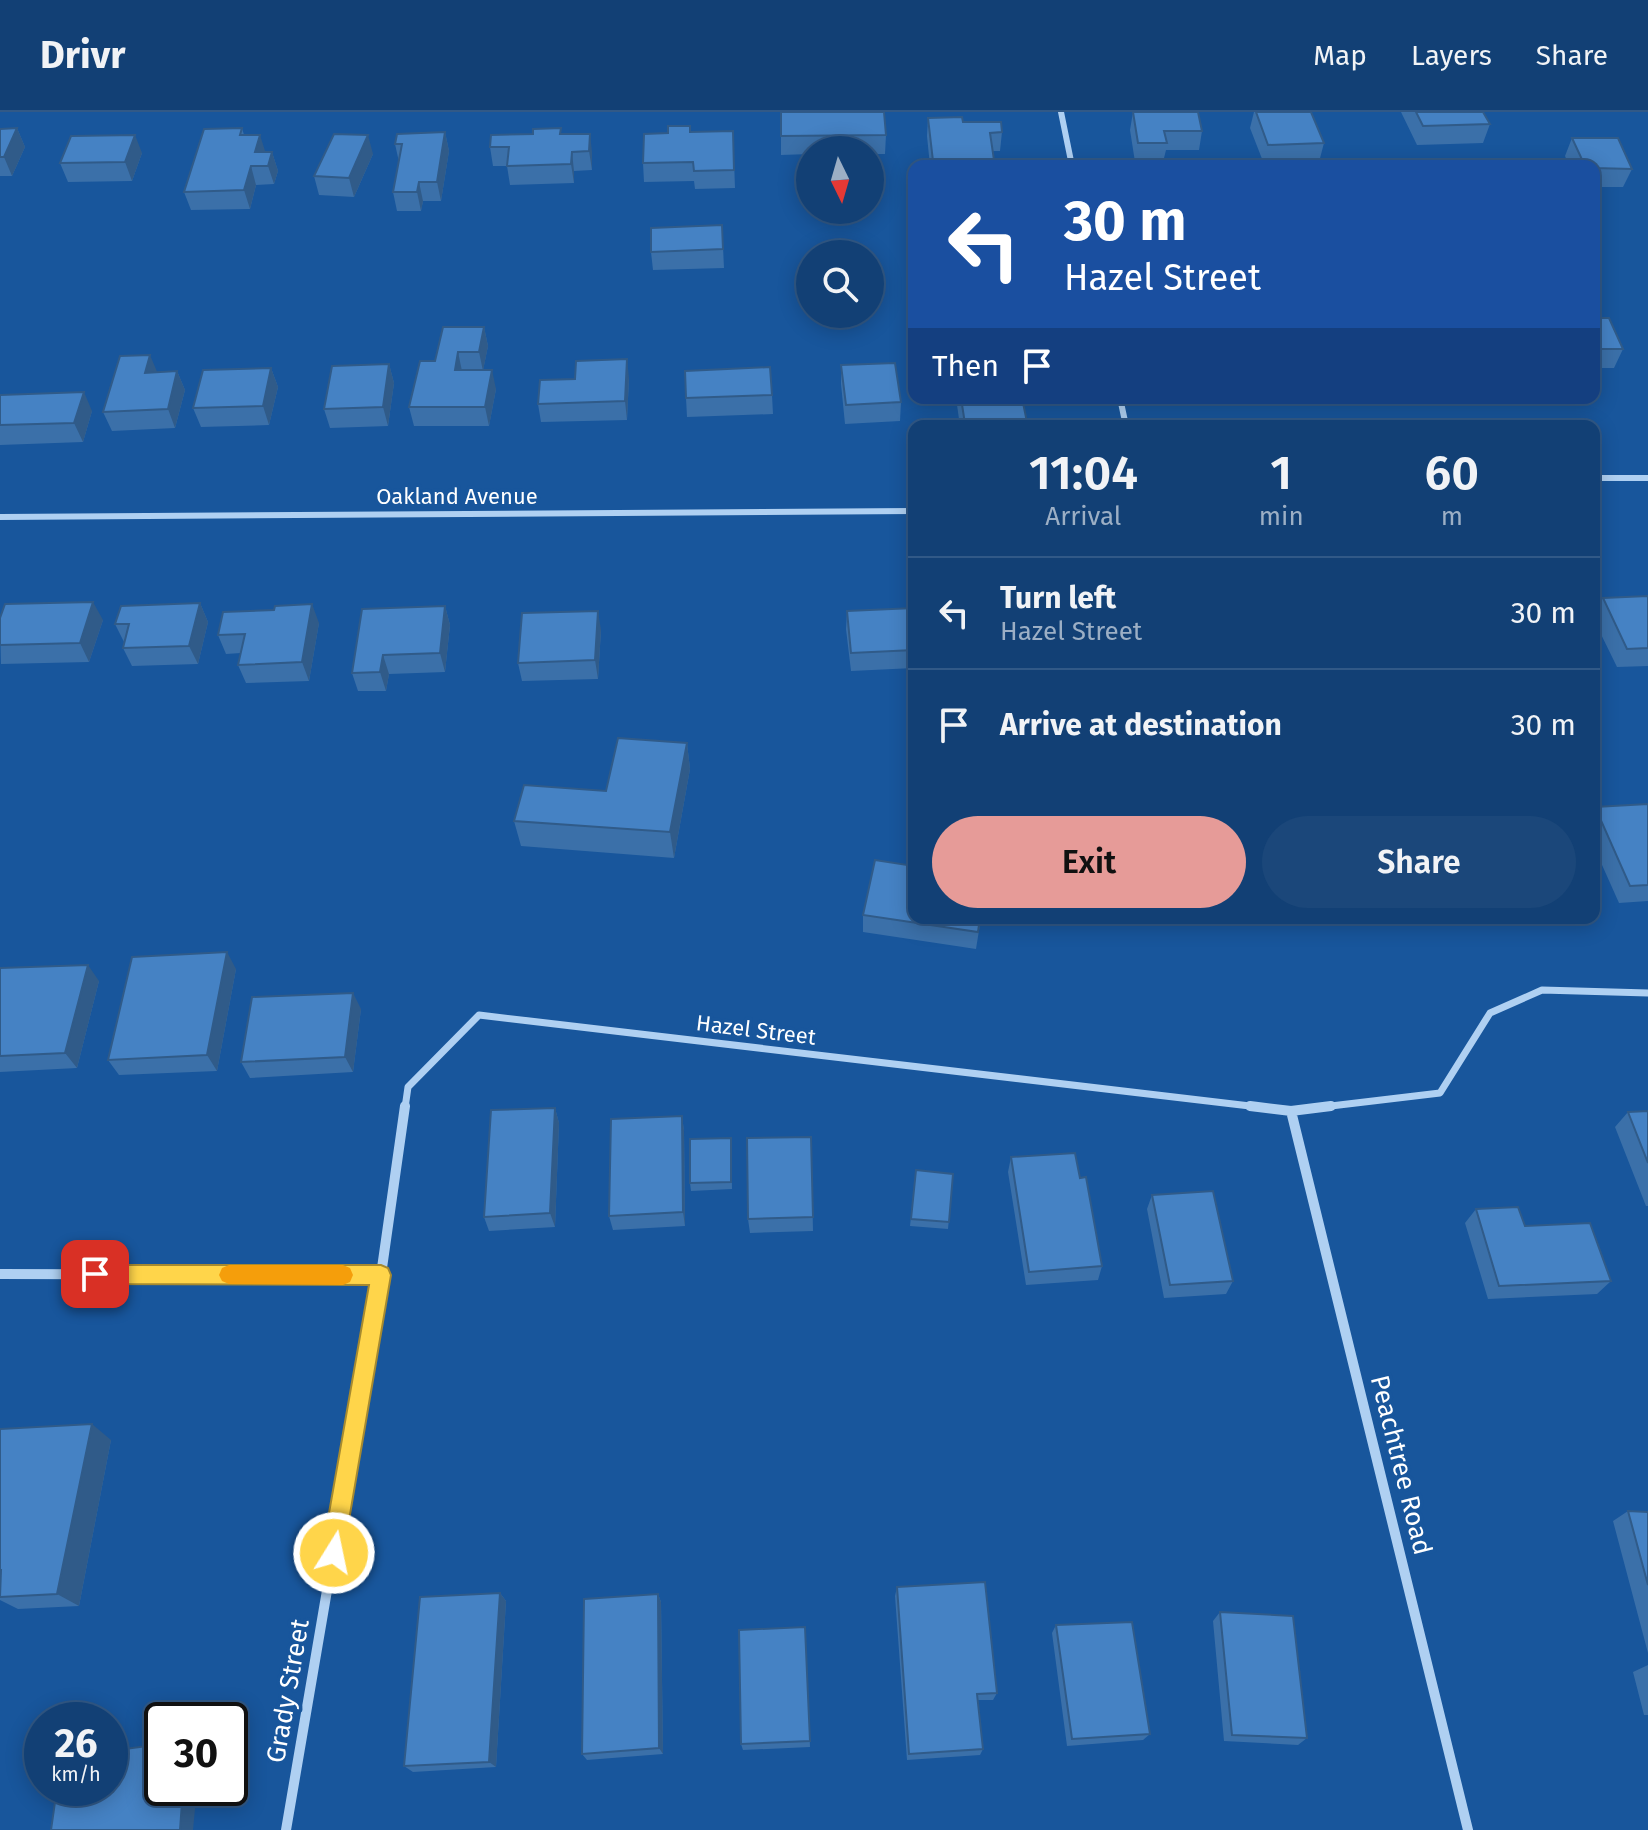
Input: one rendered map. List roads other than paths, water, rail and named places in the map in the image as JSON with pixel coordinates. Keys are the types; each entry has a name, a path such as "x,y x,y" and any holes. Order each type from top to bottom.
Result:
{"street":[{"path":"1061,112 1071,160"},
{"path":"1600,478 1648,478"},
{"name":"Oakland Avenue","path":"0,517 908,511"},
{"name":"Hazel Street","path":"381,1275 408,1087 479,1015 1291,1111 1440,1093 1490,1013 1542,990 1648,993"},
{"name":"Peachtree Road","path":"1291,1111 1468,1830"},
{"path":"0,1274 381,1275"},
{"name":"Grady Street","path":"286,1830 381,1275"}]}
